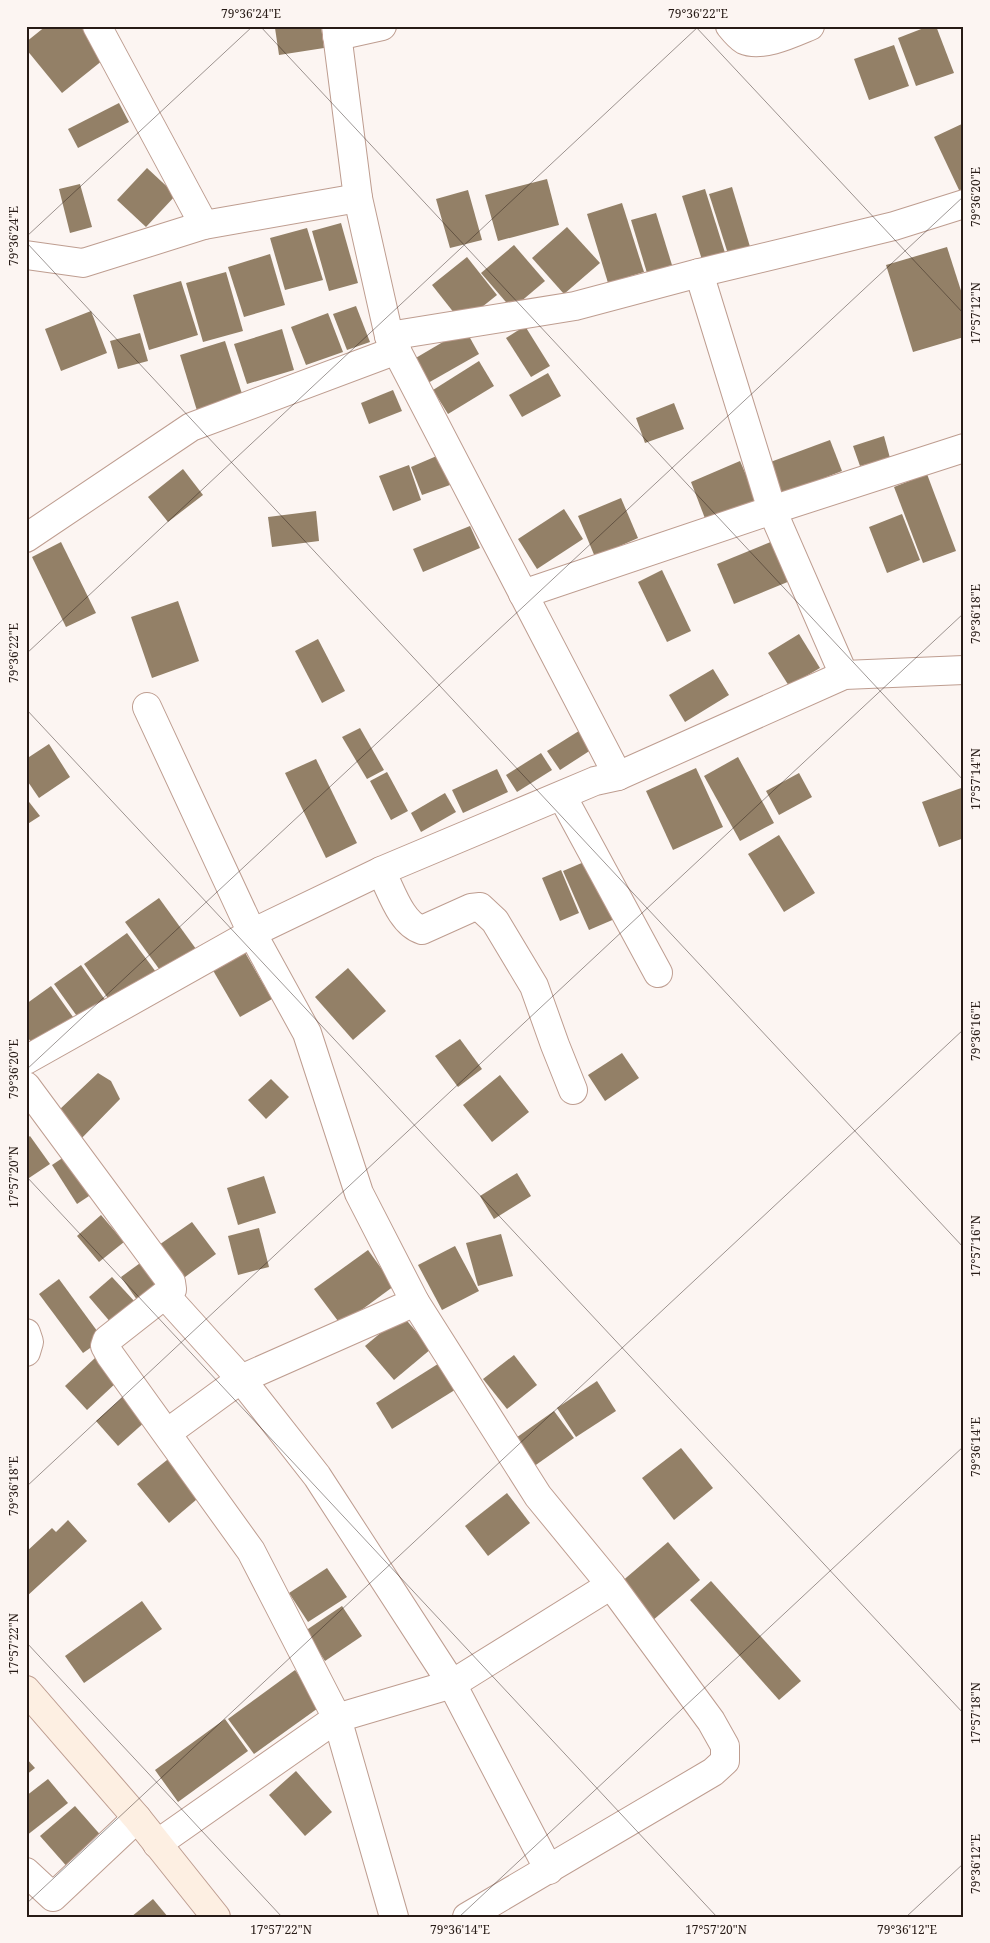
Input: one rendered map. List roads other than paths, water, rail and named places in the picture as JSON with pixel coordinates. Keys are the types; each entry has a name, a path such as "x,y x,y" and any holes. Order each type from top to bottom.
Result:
{"street":[{"path":"97,26 204,225"},
{"path":"382,26 337,31 358,198 393,343 618,776"},
{"path":"730,26 743,39 754,42 775,39 810,26"},
{"path":"26,255 83,263 204,225 358,198"},
{"path":"26,538 191,427 393,343 575,306 699,273 894,226 964,204"},
{"path":"699,273 772,510 844,676"},
{"path":"523,594 964,448"},
{"path":"26,1060 252,933 381,871 595,781 618,776 844,676 964,670"},
{"path":"147,707 252,933 307,1033 359,1193 415,1302 538,1496 611,1585 711,1720 725,1746 725,1761 713,1772 467,1917"},
{"path":"562,796 658,973"},
{"path":"381,871 405,918 414,928 422,930 471,908 480,907 495,920 534,986 573,1090"},
{"path":"26,1086 171,1282 172,1289 107,1340 105,1346 251,1550 337,1718 394,1917"},
{"path":"165,1295 241,1379 317,1476 452,1684 549,1870"},
{"path":"168,1433 241,1379 415,1302"},
{"path":"26,1333 30,1342 26,1352"},
{"path":"157,1844 337,1718 452,1684 611,1585"},
{"path":"26,1690 137,1818 216,1917"},
{"path":"26,1872 53,1897 137,1818"}]}
